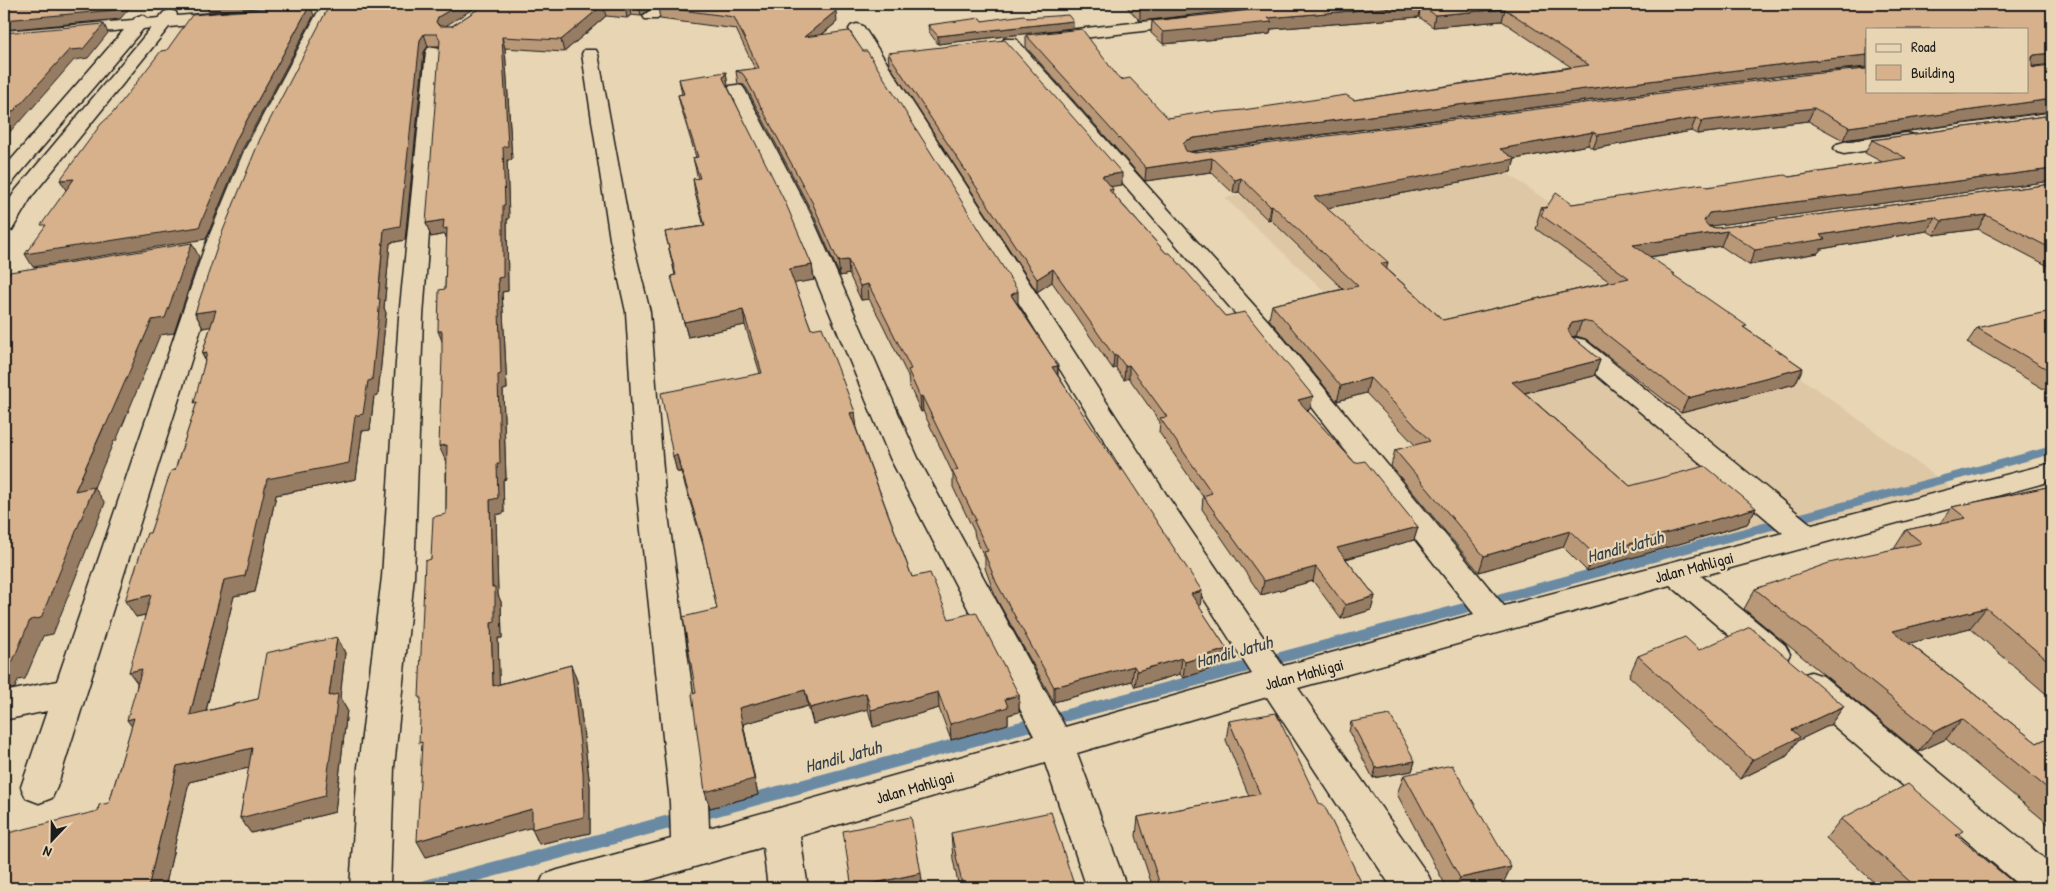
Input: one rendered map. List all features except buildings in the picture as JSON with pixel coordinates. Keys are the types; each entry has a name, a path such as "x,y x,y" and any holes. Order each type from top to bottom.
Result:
{"street":[{"path":"4,180 156,4"},
{"path":"4,225 23,194 179,4"},
{"path":"651,16 668,4"},
{"path":"39,787 207,247 322,7"},
{"path":"4,36 241,16"},
{"path":"1206,19 1000,43 1268,336 1488,608"},
{"path":"857,29 884,56 1156,501 1266,669 1414,888"},
{"path":"370,888 376,767 398,577 411,318 434,52"},
{"path":"590,54 621,239 638,312 651,493 690,828"},
{"path":"736,90 801,217 904,458 1048,728 1107,888"},
{"path":"59,116 90,112"},
{"path":"1844,148 1924,137"},
{"path":"1576,344 1794,525"},
{"name":"Jalan Mahligai","path":"558,888 613,881 690,828 780,826 1048,728 1488,608 1675,572 1794,525 2052,472"},
{"path":"1675,572 2051,888"},
{"path":"4,706 70,692"},
{"path":"780,826 788,888"}],"shaded area":[{"path":"1484,157 1835,402 1951,488 1620,568 1225,198 1292,185"}],"waterway":[{"name":"Handil Jatuh","path":"425,888 2052,450"}]}
